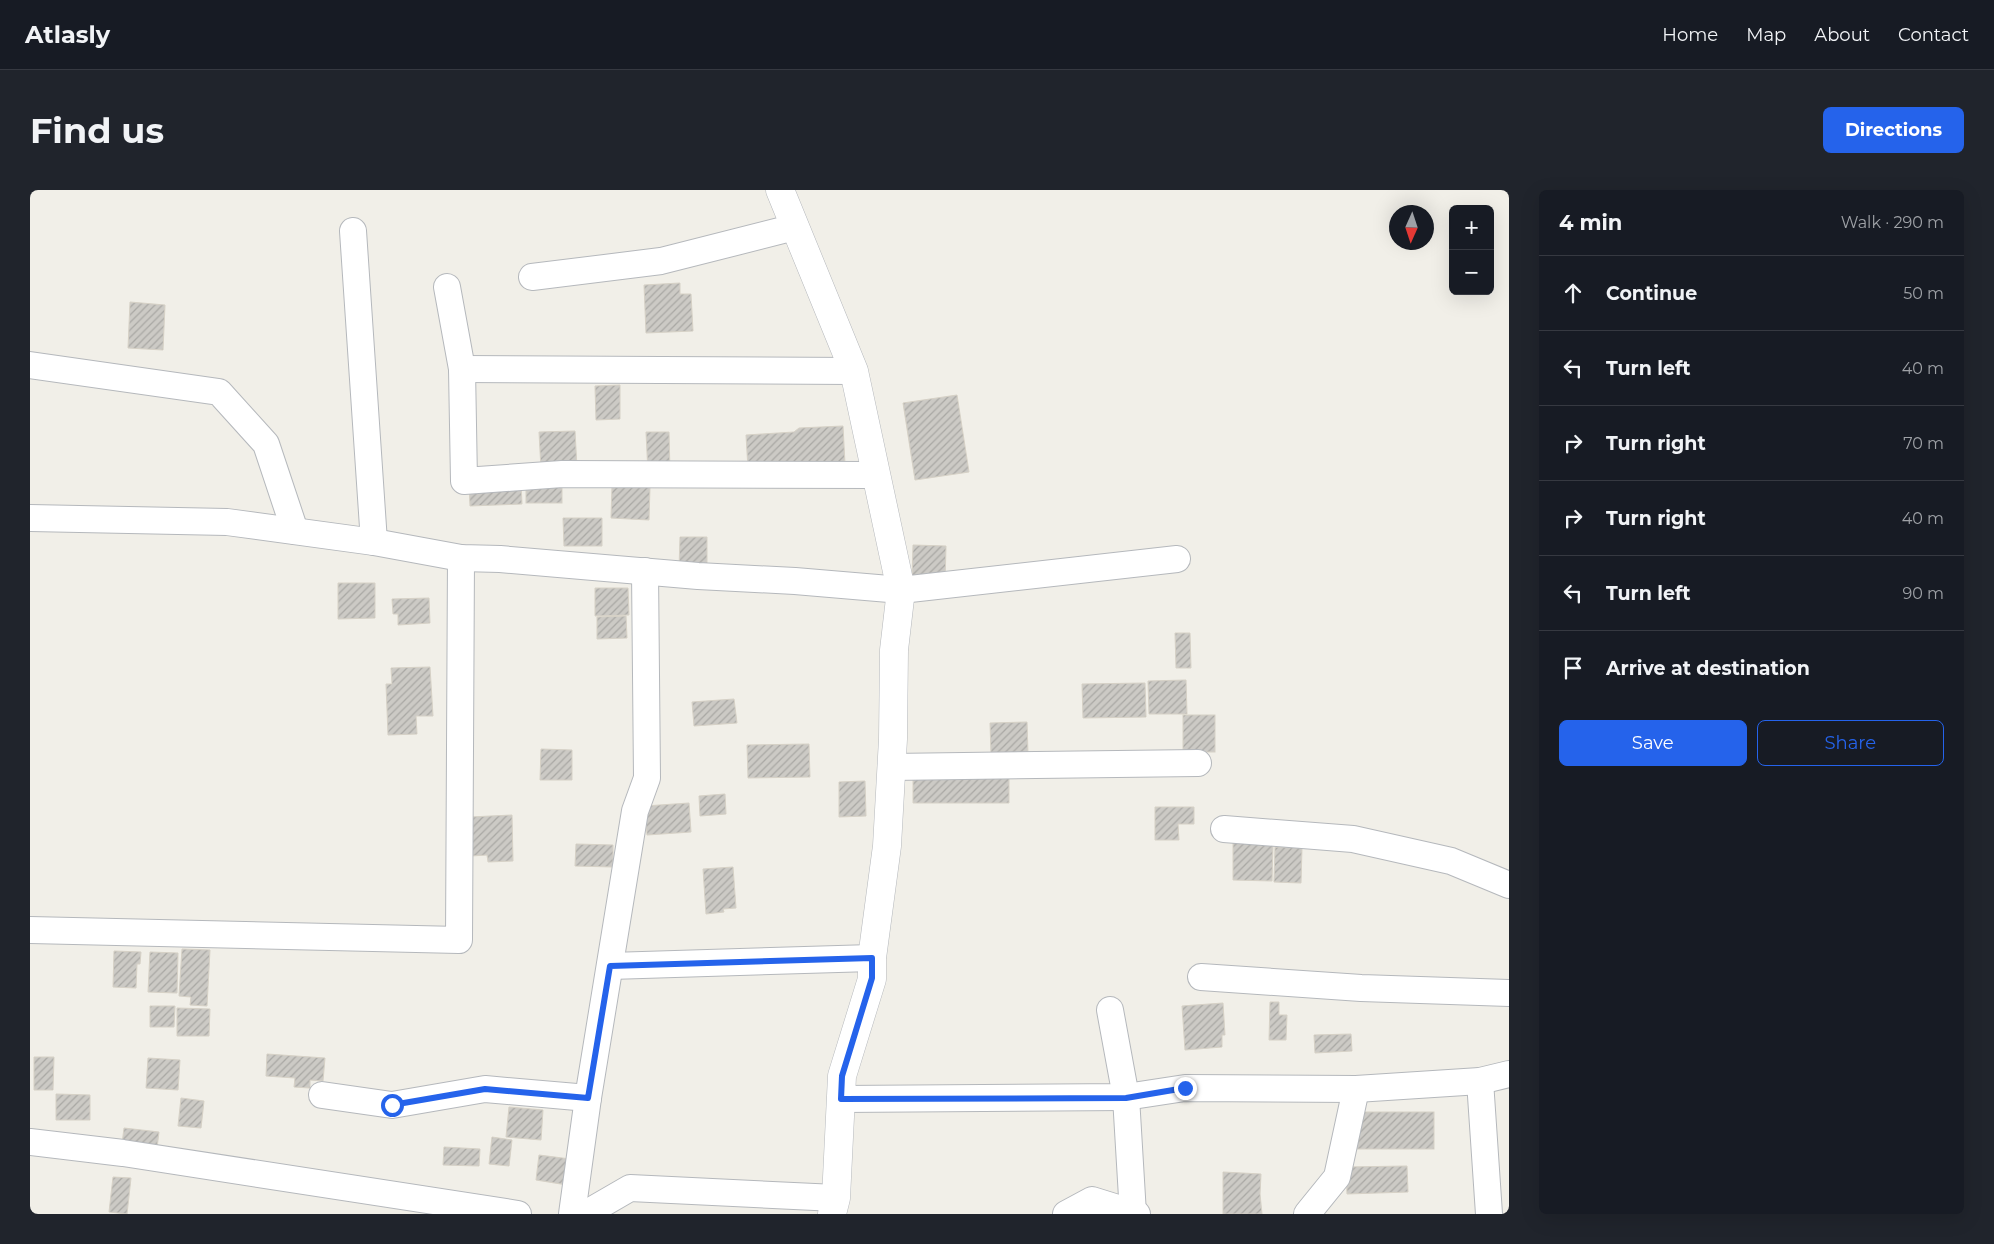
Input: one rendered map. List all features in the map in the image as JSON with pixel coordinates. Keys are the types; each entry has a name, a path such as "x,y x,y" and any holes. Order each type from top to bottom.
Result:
{"street":[{"path":"585,1214 630,1188 834,1206 842,1076 872,978 872,958 887,846 894,650 901,590 854,371 780,190"},
{"path":"532,277 661,261 795,227"},
{"path":"352,231 374,542"},
{"path":"448,287 462,369 464,481 562,474 876,474"},
{"path":"30,365 219,392 266,444 295,531"},
{"path":"462,369 854,371"},
{"path":"30,518 227,522 374,542 461,558 500,559 901,590 1176,559"},
{"path":"30,930 459,940 461,558"},
{"path":"572,1214 588,1098 635,811 647,778 645,571"},
{"path":"891,767 1198,764"},
{"path":"1224,829 1353,839 1451,861 1509,885"},
{"path":"610,966 872,958"},
{"path":"1201,977 1361,988 1509,993"},
{"path":"1066,1214 1092,1200 1134,1213 1126,1098 1110,1010"},
{"path":"841,1099 1126,1098 1185,1088 1356,1089 1480,1081 1509,1074"},
{"path":"1480,1081 1489,1214"},
{"path":"322,1095 392,1105 485,1089 588,1098"},
{"path":"1308,1214 1337,1177 1356,1089"},
{"path":"30,1142 132,1155 447,1208 518,1214"}],"building":[{"path":"680,283 680,294 691,294 693,331 646,333 644,285"},
{"path":"130,302 165,305 163,350 128,348"},
{"path":"620,385 620,419 596,420 595,386"},
{"path":"957,395 969,472 915,480 903,403"},
{"path":"843,426 845,464 748,469 746,435 794,432 799,428"},
{"path":"575,431 577,468 541,469 539,432"},
{"path":"646,432 669,432 670,472 648,473"},
{"path":"521,483 522,504 470,506 469,485"},
{"path":"526,483 562,483 562,503 526,503"},
{"path":"612,485 650,487 649,520 611,518"},
{"path":"563,518 602,518 602,546 564,546"},
{"path":"680,537 707,537 707,569 679,569"},
{"path":"913,545 946,546 945,582 912,581"},
{"path":"338,583 375,583 375,618 338,619"},
{"path":"595,588 628,588 629,615 595,616"},
{"path":"429,598 430,623 398,625 398,614 393,614 392,599"},
{"path":"626,616 627,638 597,639 597,617"},
{"path":"1175,633 1190,633 1191,668 1176,668"},
{"path":"430,667 433,716 416,716 417,734 388,735 386,684 392,684 391,668"},
{"path":"1186,680 1187,714 1149,714 1148,681"},
{"path":"1145,683 1146,717 1083,718 1082,684"},
{"path":"734,699 737,723 694,726 692,702"},
{"path":"1183,715 1215,715 1215,752 1183,752"},
{"path":"1027,722 1028,754 991,754 990,723"},
{"path":"809,744 810,777 748,778 747,745"},
{"path":"541,749 572,750 572,780 540,780"},
{"path":"1009,772 1009,803 913,803 913,773"},
{"path":"865,781 866,816 839,817 839,782"},
{"path":"725,794 726,814 700,816 699,796"},
{"path":"689,803 691,832 647,835 645,806"},
{"path":"1155,807 1194,807 1194,824 1178,824 1179,840 1155,840"},
{"path":"512,815 513,861 488,862 487,855 471,856 470,817"},
{"path":"1233,843 1273,844 1272,881 1233,880"},
{"path":"576,844 613,845 613,867 575,866"},
{"path":"1275,847 1302,848 1301,883 1274,882"},
{"path":"733,867 736,908 723,909 724,912 706,914 703,869"},
{"path":"182,949 210,950 207,1006 190,1005 191,997 179,996"},
{"path":"114,951 141,952 140,964 137,964 136,988 113,987"},
{"path":"150,952 178,953 177,993 148,992"},
{"path":"1270,1002 1279,1002 1279,1015 1287,1015 1286,1040 1269,1040"},
{"path":"1223,1003 1225,1035 1222,1035 1222,1047 1185,1050 1182,1006"},
{"path":"150,1006 175,1006 174,1027 150,1027"},
{"path":"177,1008 210,1009 209,1036 177,1036"},
{"path":"1351,1034 1352,1051 1315,1053 1314,1035"},
{"path":"267,1054 325,1058 323,1081 310,1080 310,1088 294,1087 295,1078 266,1076"},
{"path":"34,1057 54,1057 53,1090 34,1090"},
{"path":"148,1058 180,1060 178,1090 146,1088"},
{"path":"56,1094 90,1095 90,1120 56,1120"},
{"path":"181,1098 204,1101 201,1128 178,1126"},
{"path":"509,1107 543,1110 541,1140 506,1137"},
{"path":"1357,1112 1434,1112 1434,1149 1357,1149"},
{"path":"124,1128 159,1132 157,1148 122,1144"},
{"path":"492,1137 512,1140 509,1166 489,1164"},
{"path":"444,1147 480,1149 479,1166 443,1165"},
{"path":"539,1155 578,1160 567,1185 536,1180"},
{"path":"1407,1166 1408,1192 1347,1194 1346,1167"},
{"path":"1223,1172 1261,1174 1262,1214 1223,1214"},
{"path":"113,1177 131,1178 127,1214 109,1212"}],"route":[{"path":"392,1105 485,1089 588,1098 610,966 872,958 872,978 842,1076 841,1099 1126,1098 1185,1088"}]}
